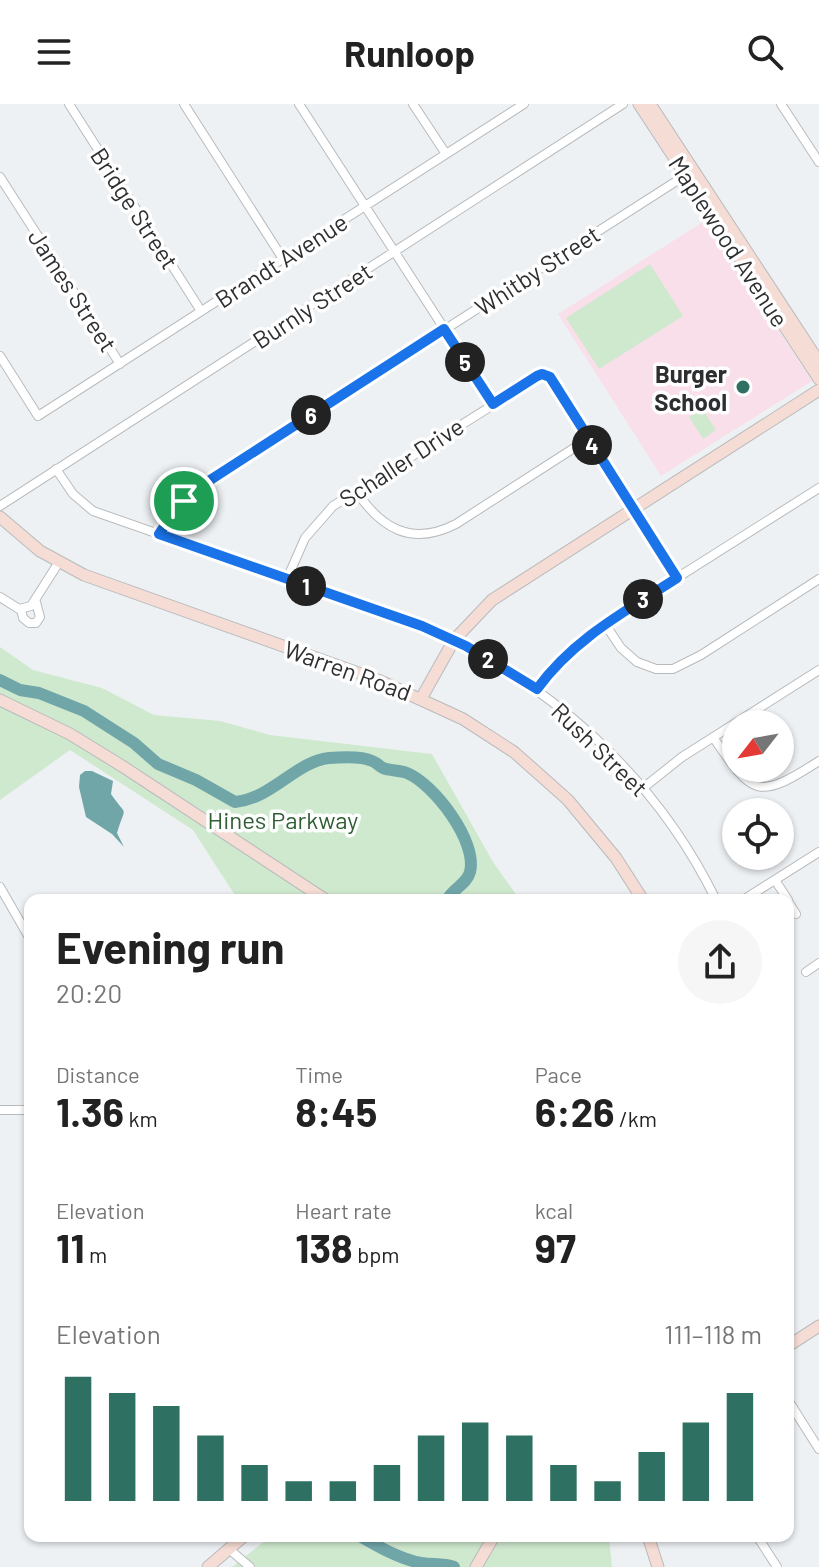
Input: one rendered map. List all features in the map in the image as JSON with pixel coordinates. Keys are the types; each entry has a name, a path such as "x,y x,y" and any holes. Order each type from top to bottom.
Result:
{"street":[{"name":"Bridge Street","path":"69,104 201,311"},
{"path":"184,104 283,259"},
{"path":"299,104 493,404"},
{"path":"413,104 446,154"},
{"name":"Brandt Avenue","path":"0,356 38,416 524,104"},
{"name":"Burnly Street","path":"0,506 623,104"},
{"name":"Maplewood Avenue","path":"639,104 689,173 800,342 819,379"},
{"name":"Maplewood Avenue","path":"650,104 689,173"},
{"path":"781,104 819,162"},
{"name":"Whitby Street","path":"159,534 175,510 204,484 689,173"},
{"name":"James Street","path":"0,177 120,364"},
{"name":"Maplewood Avenue","path":"800,342 819,362"},
{"name":"Schaller Drive","path":"287,579 299,548 312,527 333,506 537,376 545,374 550,377 588,439"},
{"path":"422,697 454,640 475,616 502,593 819,390"},
{"path":"356,491 372,514 390,527 412,534 436,532 456,524 588,439 677,578"},
{"name":"Rush Street","path":"56,469 73,494 88,507 454,640 537,689 596,738 643,788 688,849 713,894"},
{"path":"537,689 568,652 605,624 819,488"},
{"name":"Warren Road","path":"0,517 24,539 59,562 107,585 378,680 422,697 463,719 497,740 554,787 601,838 639,894"},
{"path":"0,597 21,609 31,606 59,562"},
{"path":"605,624 621,648 637,662 656,669 673,669 701,655 819,579"},
{"path":"21,609 23,618 29,623 36,623 40,617 36,602"},
{"path":"643,788 713,737 819,670"},
{"path":"0,700 83,742 317,894"},
{"path":"713,737 740,777 761,788 778,786 819,761"},
{"path":"753,894 819,852"},
{"path":"775,880 784,894"},
{"path":"0,887 24,929"},
{"path":"794,910 796,914"},
{"path":"806,972 819,963"},
{"path":"0,1110 24,1110"},
{"path":"794,1342 819,1326"},
{"path":"794,1409 819,1449"},
{"path":"208,1567 237,1542"},
{"path":"476,1567 491,1542"},
{"path":"650,1542 658,1567"},
{"path":"761,1542 777,1567"},
{"path":"229,1549 250,1567"}],"shaded area":[{"path":"706,220 812,381 661,476 558,314"}],"green space":[{"path":"650,264 683,316 599,369 566,318"},
{"path":"702,408 716,430 703,439 689,417"},
{"name":"Hines Parkway","path":"0,647 33,670 102,688 154,715 220,721 270,735 432,754 493,862 516,894 234,894 193,830 70,750 0,800"},
{"path":"263,1542 610,1542 612,1567 232,1567"}],"water":[{"path":"85,771 113,781 111,794 124,812 117,833 124,847 112,834 86,817 79,787 80,775"}],"waterway":[{"path":"0,680 20,690 39,693 84,711 134,743 158,764 196,780 235,802 261,794 305,766 329,758 363,758 386,769 407,773 441,801 461,830 467,845 470,872 451,894"},
{"path":"371,1542 405,1559 454,1567"}],"place":[{"name":"Burger School","path":"743,387"}],"route":[{"path":"444,329 493,404 537,376 550,377 677,578 584,638 551,669 537,689 466,646 422,626 159,534 167,519 184,501 204,484 444,329"}]}
